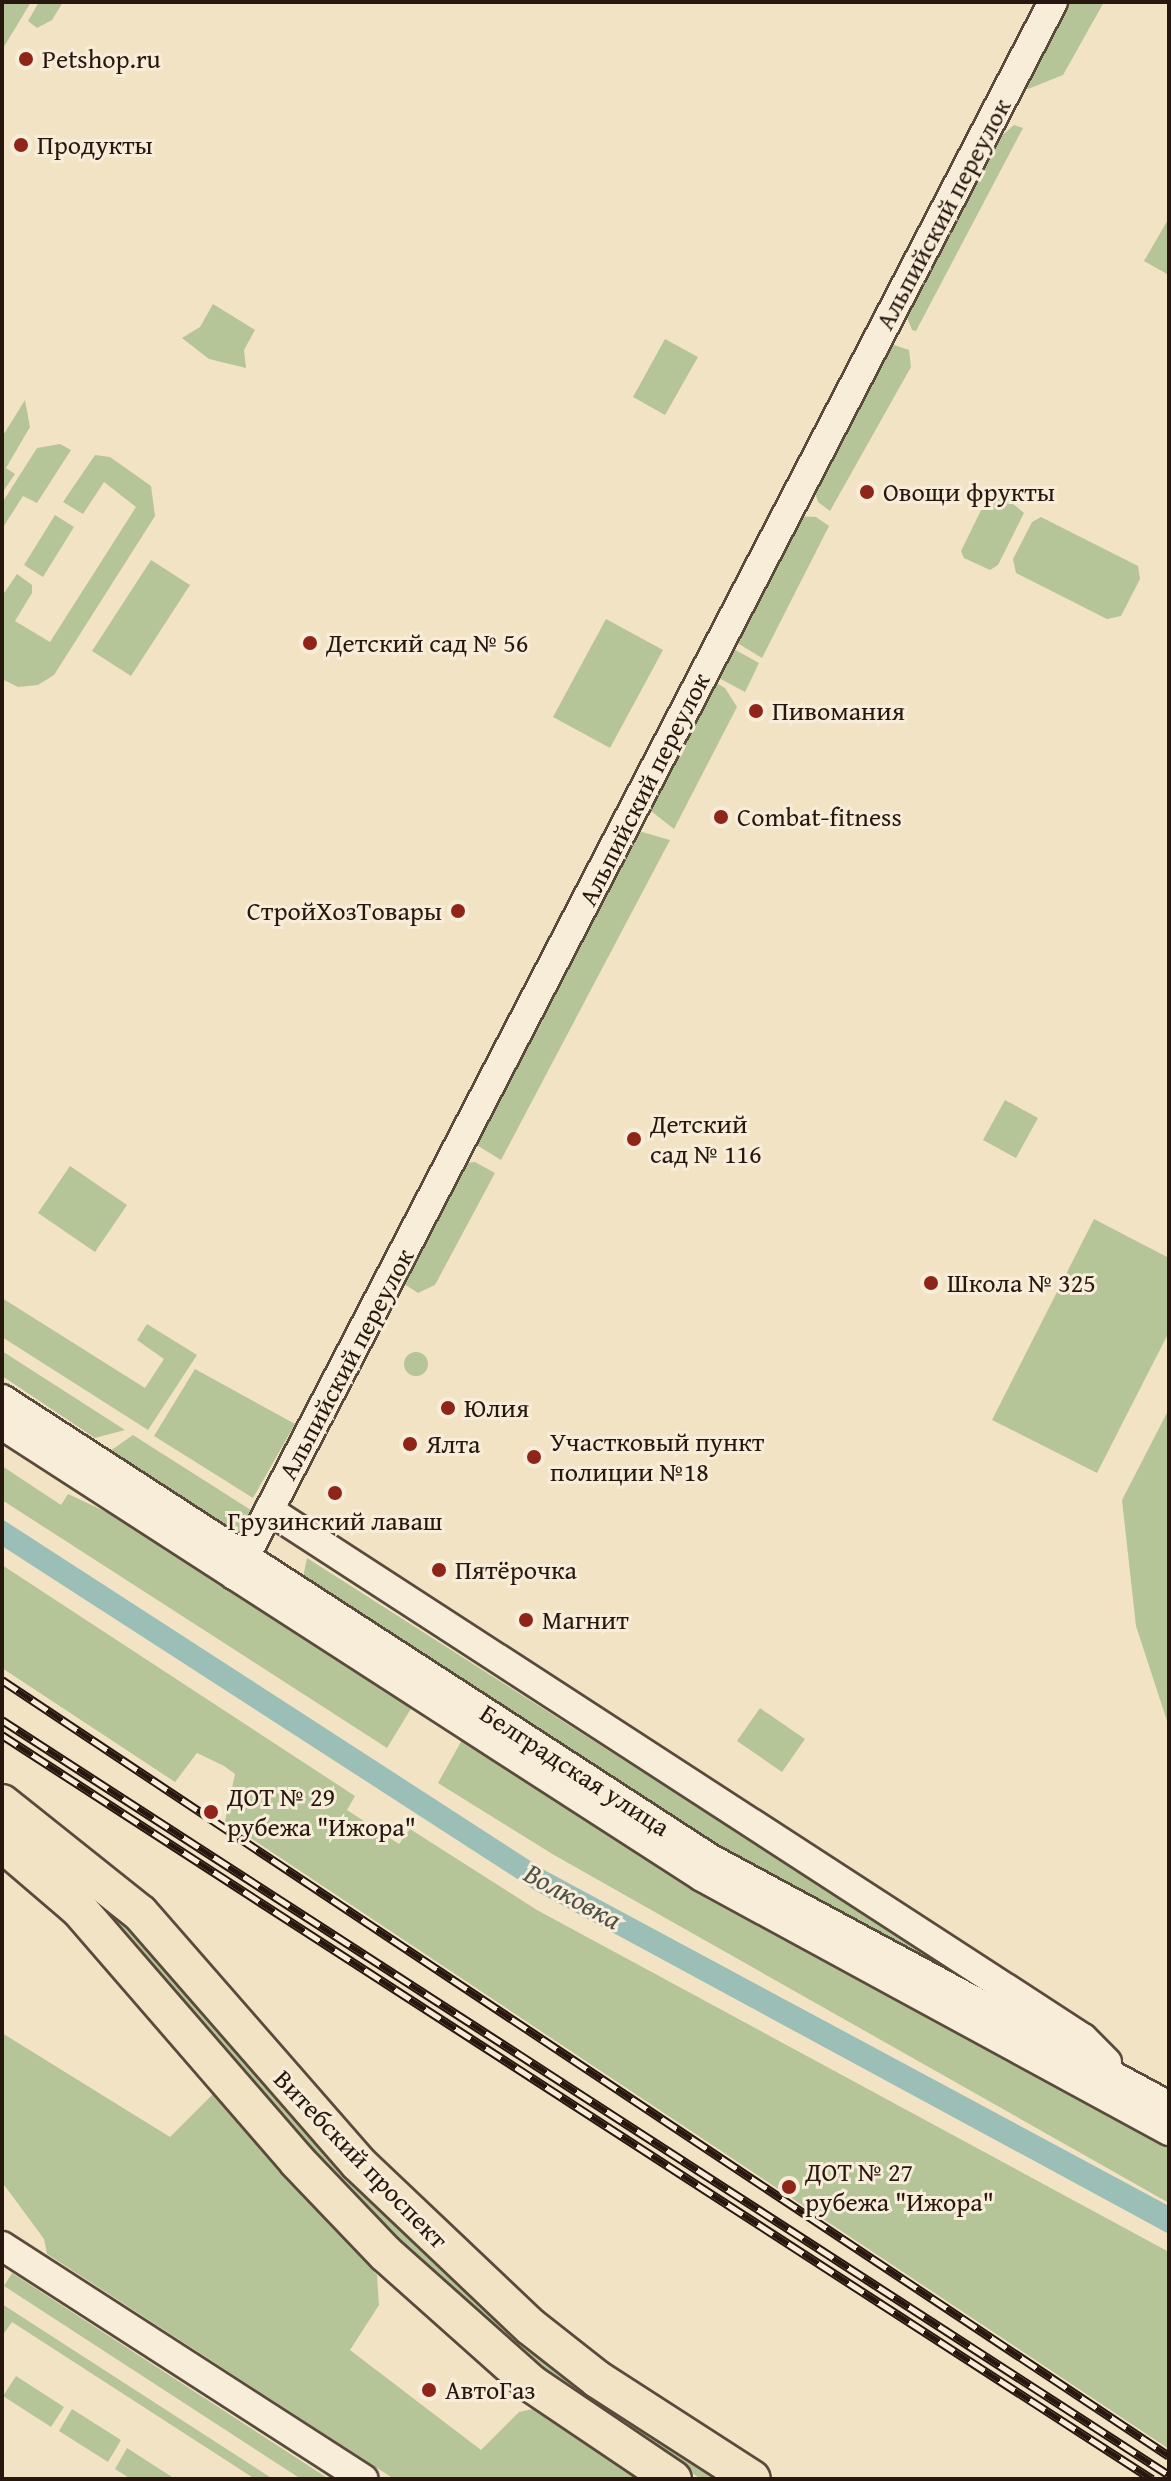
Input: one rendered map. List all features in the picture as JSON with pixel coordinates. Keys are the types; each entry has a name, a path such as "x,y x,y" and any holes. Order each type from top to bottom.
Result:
{"main road":[{"name":"Витебский проспект","path":"2,1803 140,1913 358,2163 531,2327 597,2379 752,2479"},
{"name":"Витебский проспект","path":"2,1843 79,1909 297,2161 386,2254 532,2384 673,2479"}],"street":[{"name":"Альпийский переулок","path":"240,1566 1053,2"},
{"name":"Белградская улица","path":"2,1399 240,1566 713,1883 1169,2131"},
{"name":"Белградская улица","path":"2,1425 240,1566 711,1859 1169,2106"},
{"path":"269,1510 1083,2038 1132,2087"},
{"path":"2,2246 363,2479"}],"green space":[{"path":"2,2 31,2 2,50"},
{"path":"39,2 63,2 52,20 37,28 28,21"},
{"path":"1067,2 1104,2 1063,75 1028,89 1024,86"},
{"path":"1014,125 1023,128 916,331 912,330 906,315 998,139"},
{"path":"1169,218 1169,275 1144,261"},
{"path":"213,304 255,330 244,350 246,368 209,359 182,338 200,327"},
{"path":"665,339 698,357 665,415 633,397"},
{"path":"891,344 909,350 911,367 830,511 818,502 814,489"},
{"path":"25,400 30,427 6,468 15,474 2,493 2,437"},
{"path":"60,444 71,450 37,503 23,496 2,529 2,503 37,448"},
{"path":"95,455 110,457 151,486 155,516 54,675 38,685 18,687 2,679 2,596 17,574 32,585 32,593 15,621 50,642 136,507 104,482 83,514 63,502"},
{"path":"988,496 1005,497 1024,513 998,565 990,570 964,558 961,551"},
{"path":"55,515 74,527 43,577 24,565"},
{"path":"797,516 816,517 829,526 762,658 734,641"},
{"path":"1041,517 1138,566 1140,579 1121,616 1107,619 1016,573 1013,559 1032,522"},
{"path":"151,560 190,585 131,676 92,651"},
{"path":"606,619 663,650 610,748 553,717"},
{"path":"730,647 759,663 745,692 715,676"},
{"path":"713,681 725,688 737,707 674,829 647,808"},
{"path":"635,830 670,840 501,1160 475,1144"},
{"path":"1005,1100 1038,1118 1016,1158 983,1140"},
{"path":"475,1162 495,1173 435,1285 418,1293 401,1282 464,1163"},
{"path":"70,1166 127,1205 95,1252 38,1213"},
{"path":"1094,1219 1169,1258 1169,1332 1097,1473 992,1420"},
{"path":"2,1298 145,1388 164,1359 137,1340 147,1324 197,1355 148,1430 2,1337"},
{"path":"2,1351 125,1430 95,1438 2,1376"},
{"path":"416,1352 425,1355 428,1364 425,1373 416,1376 407,1373 404,1364 407,1355"},
{"path":"195,1369 295,1424 253,1498 154,1436"},
{"path":"1169,1409 1169,1727 1136,1626 1122,1500"},
{"path":"133,1435 254,1512 245,1528 237,1533 110,1451"},
{"path":"2,1466 61,1505 68,1494 115,1516 412,1707 387,1748 2,1500"},
{"path":"307,1558 945,1965 946,1970 756,1872 303,1577"},
{"path":"2,1565 355,1796 347,1810 399,1844 410,1829 537,1910 1169,2252 1169,2449 225,1821 235,1774 224,1766 197,1753 175,1782 2,1668"},
{"path":"760,1708 805,1739 782,1772 737,1741"},
{"path":"462,1740 715,1903 1169,2145 1169,2203 554,1855 438,1783"},
{"path":"83,1887 121,1918 392,2222 504,2324 720,2479 701,2479 571,2393 496,2332 350,2197"},
{"path":"2,2033 170,2137 213,2094 377,2275 379,2305 350,2350 481,2450 519,2412 533,2409 643,2479 394,2479 47,2254 44,2239 2,2182"},
{"path":"12,2273 329,2479 301,2479 4,2286"},
{"path":"2,2304 273,2479 255,2479 12,2322 2,2336"},
{"path":"16,2376 64,2407 51,2427 3,2396"},
{"path":"72,2409 121,2440 108,2462 59,2431"},
{"path":"127,2448 172,2477 131,2479 115,2469"}],"water":[{"name":"Волковка","path":"2,1519 546,1871 1169,2206 1169,2234 536,1891 2,1546"}],"railway":[{"path":"2,1680 1169,2456"},
{"path":"2,1720 1169,2475"},
{"path":"2,1735 1152,2479"}],"place":[{"name":"Petshop.ru","path":"26,59"},
{"name":"Продукты","path":"21,145"},
{"name":"Овощи фрукты","path":"867,492"},
{"name":"Детский сад № 56","path":"310,643"},
{"name":"Пивомания","path":"756,711"},
{"name":"Combat-fitness","path":"721,817"},
{"name":"СтройХозТовары","path":"458,911"},
{"name":"Детский сад № 116","path":"634,1139"},
{"name":"Школа № 325","path":"931,1283"},
{"name":"Юлия","path":"448,1408"},
{"name":"Ялта","path":"410,1444"},
{"name":"Участковый пункт полиции №18","path":"534,1457"},
{"name":"Грузинский лаваш","path":"335,1493"},
{"name":"Пятёрочка","path":"439,1570"},
{"name":"Магнит","path":"526,1620"},
{"name":"ДОТ № 29 рубежа \"Ижора\"","path":"211,1812"},
{"name":"ДОТ № 27 рубежа \"Ижора\"","path":"789,2187"},
{"name":"АвтоГаз","path":"429,2390"}]}
